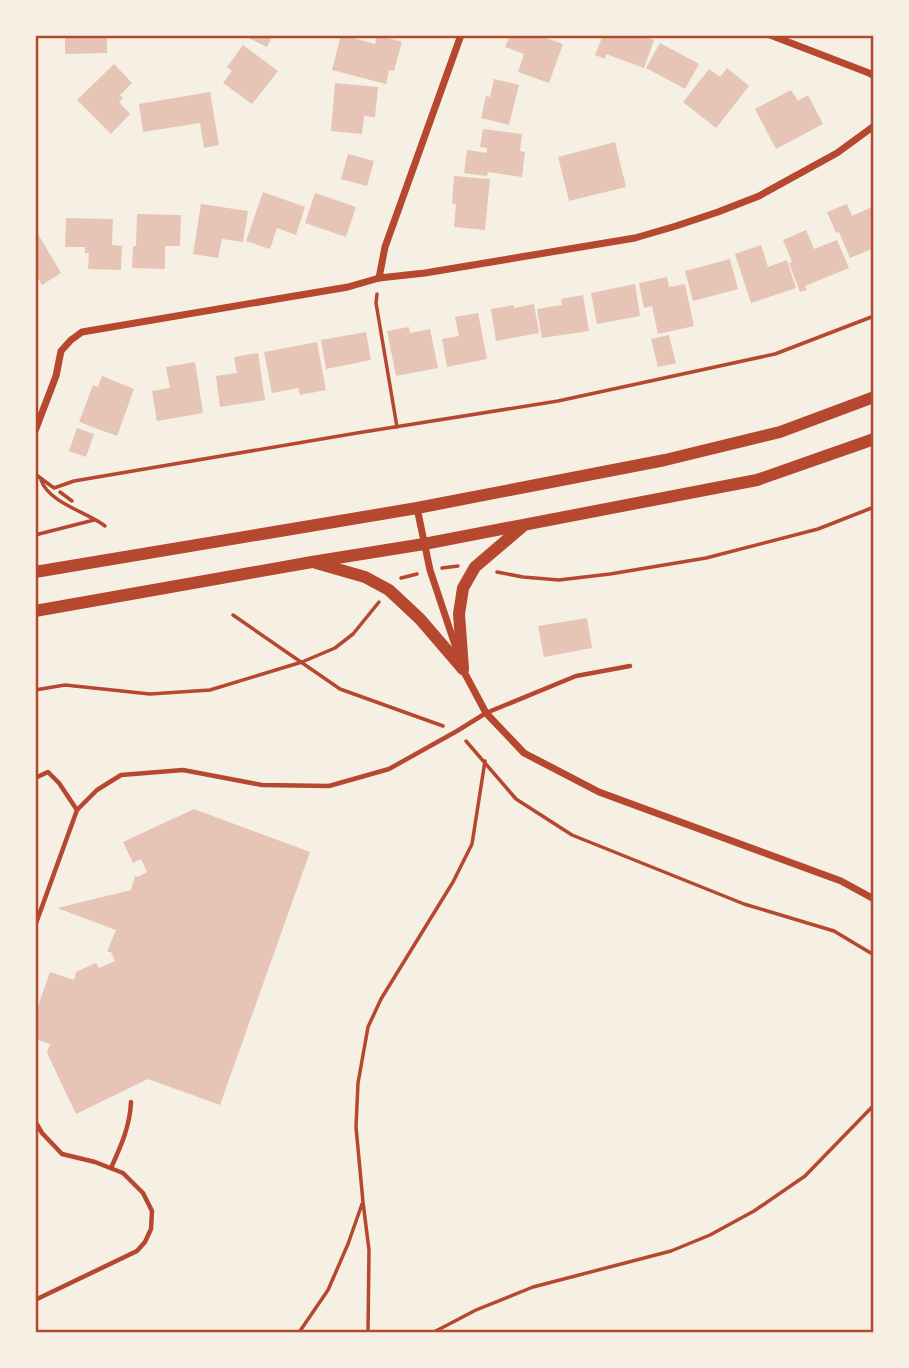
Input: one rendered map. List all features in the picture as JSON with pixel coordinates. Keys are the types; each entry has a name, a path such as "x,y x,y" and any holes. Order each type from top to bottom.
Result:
{"main road":[{"path":"35,572 417,509 666,460 767,436 874,397"},
{"path":"35,611 424,544 757,480 874,439"},
{"path":"463,669 459,614 463,588 475,567 522,526"},
{"path":"312,562 365,577 389,590 420,619 463,669"}],"street":[{"path":"379,278 385,247 461,35"},
{"path":"770,35 874,76"},
{"path":"35,431 56,376 61,351 82,332 334,289 379,278 425,273 635,238 718,212 771,190 837,153 874,126"},
{"path":"417,509 430,570 463,669 486,713 524,753 599,792 842,881 874,899"}],"lane":[{"path":"35,926 77,810 97,790 121,775 183,770 262,785 328,786 389,769 486,713 576,676 630,666"},
{"path":"35,778 48,772 77,810"},
{"path":"111,1168 130,1119 131,1102"},
{"path":"35,1121 42,1133 62,1154 123,1172 143,1193 152,1210 151,1229 137,1251 35,1300"}],"path":[{"path":"376,303 397,427"},
{"path":"35,474 54,488 74,481 558,401 775,354 874,316"},
{"path":"40,478 43,486 58,500 106,526"},
{"path":"60,492 72,500"},
{"path":"475,567 523,578 559,580 610,574 719,555 818,529 874,508"},
{"path":"35,535 96,519"},
{"path":"233,615 340,688 457,731 516,799 572,835 744,904 834,931 874,955"},
{"path":"35,690 65,685 150,694 210,690 302,662 335,648"},
{"path":"368,1333 369,1250 356,1127 358,1083 368,1027 381,999 453,882 472,844 485,761"},
{"path":"432,1333 476,1310 533,1287 671,1251 710,1235 754,1211 805,1176 874,1105"},
{"path":"296,1333 328,1290 363,1202"}],"building":[{"path":"65,35 107,35 107,53 65,54"},
{"path":"242,35 273,35 267,47"},
{"path":"341,35 375,44 377,35 402,42 394,71 389,70 386,84 332,70"},
{"path":"510,35 538,35 563,44 549,83 518,72 524,54 505,47"},
{"path":"603,35 639,35 654,40 644,68 606,54 605,59 595,55"},
{"path":"660,43 699,64 685,89 646,68"},
{"path":"243,45 278,71 252,104 223,83 232,71 227,67"},
{"path":"114,64 132,83 120,95 123,98 119,102 130,114 111,134 77,100"},
{"path":"727,68 749,86 716,128 683,102 709,69 720,77"},
{"path":"494,79 519,85 509,125 481,118 486,96 490,97"},
{"path":"335,83 378,87 375,117 364,116 362,134 331,131"},
{"path":"791,90 798,101 808,95 823,124 776,149 755,109"},
{"path":"210,92 219,145 204,148 200,123 143,132 139,104"},
{"path":"483,129 522,134 520,151 525,152 522,177 488,172 487,176 464,173 467,150 487,153 487,148 480,147"},
{"path":"615,142 626,187 569,201 558,157"},
{"path":"348,154 374,161 367,186 341,179"},
{"path":"454,176 490,179 485,230 454,227"},
{"path":"263,192 305,207 296,235 277,228 270,249 246,241"},
{"path":"315,193 356,207 346,237 305,223"},
{"path":"201,204 248,211 243,242 222,239 218,258 193,254"},
{"path":"847,204 852,216 874,206 874,248 850,258 827,212"},
{"path":"137,214 181,215 180,246 165,246 165,269 132,268"},
{"path":"66,218 113,219 112,245 122,246 121,270 88,269 89,253 85,253 85,247 65,247"},
{"path":"35,229 61,273 42,285 35,273"},
{"path":"806,230 814,249 837,240 849,268 805,286 807,290 800,292 783,240"},
{"path":"761,245 768,267 787,260 796,288 751,303 735,254"},
{"path":"730,259 738,289 693,301 685,271"},
{"path":"667,277 669,287 685,284 694,326 658,334 652,306 644,308 639,283"},
{"path":"635,284 640,316 597,324 591,293"},
{"path":"583,295 589,331 542,338 537,309 562,305 561,299"},
{"path":"534,304 539,333 496,341 491,309"},
{"path":"478,313 487,359 447,367 442,339 459,336 455,317"},
{"path":"409,327 410,333 430,329 438,368 396,376 387,331"},
{"path":"366,332 371,360 326,369 321,340"},
{"path":"669,335 676,363 658,367 651,339"},
{"path":"317,342 326,390 300,395 298,388 272,393 264,352"},
{"path":"258,353 265,400 220,407 216,376 237,373 234,357"},
{"path":"195,362 203,413 157,421 152,391 170,388 166,367"},
{"path":"102,376 134,389 117,436 79,422 93,385 98,387"},
{"path":"77,428 94,434 86,457 69,451"},
{"path":"587,618 592,648 544,657 538,626"},
{"path":"194,809 310,852 220,1105 148,1079 76,1114 47,1053 50,1044 35,1039 35,1015 50,972 74,980 76,972 96,963 99,968 115,961 111,952 107,952 116,930 57,908 131,890 135,876 147,872 141,859 133,863 123,842"}]}
